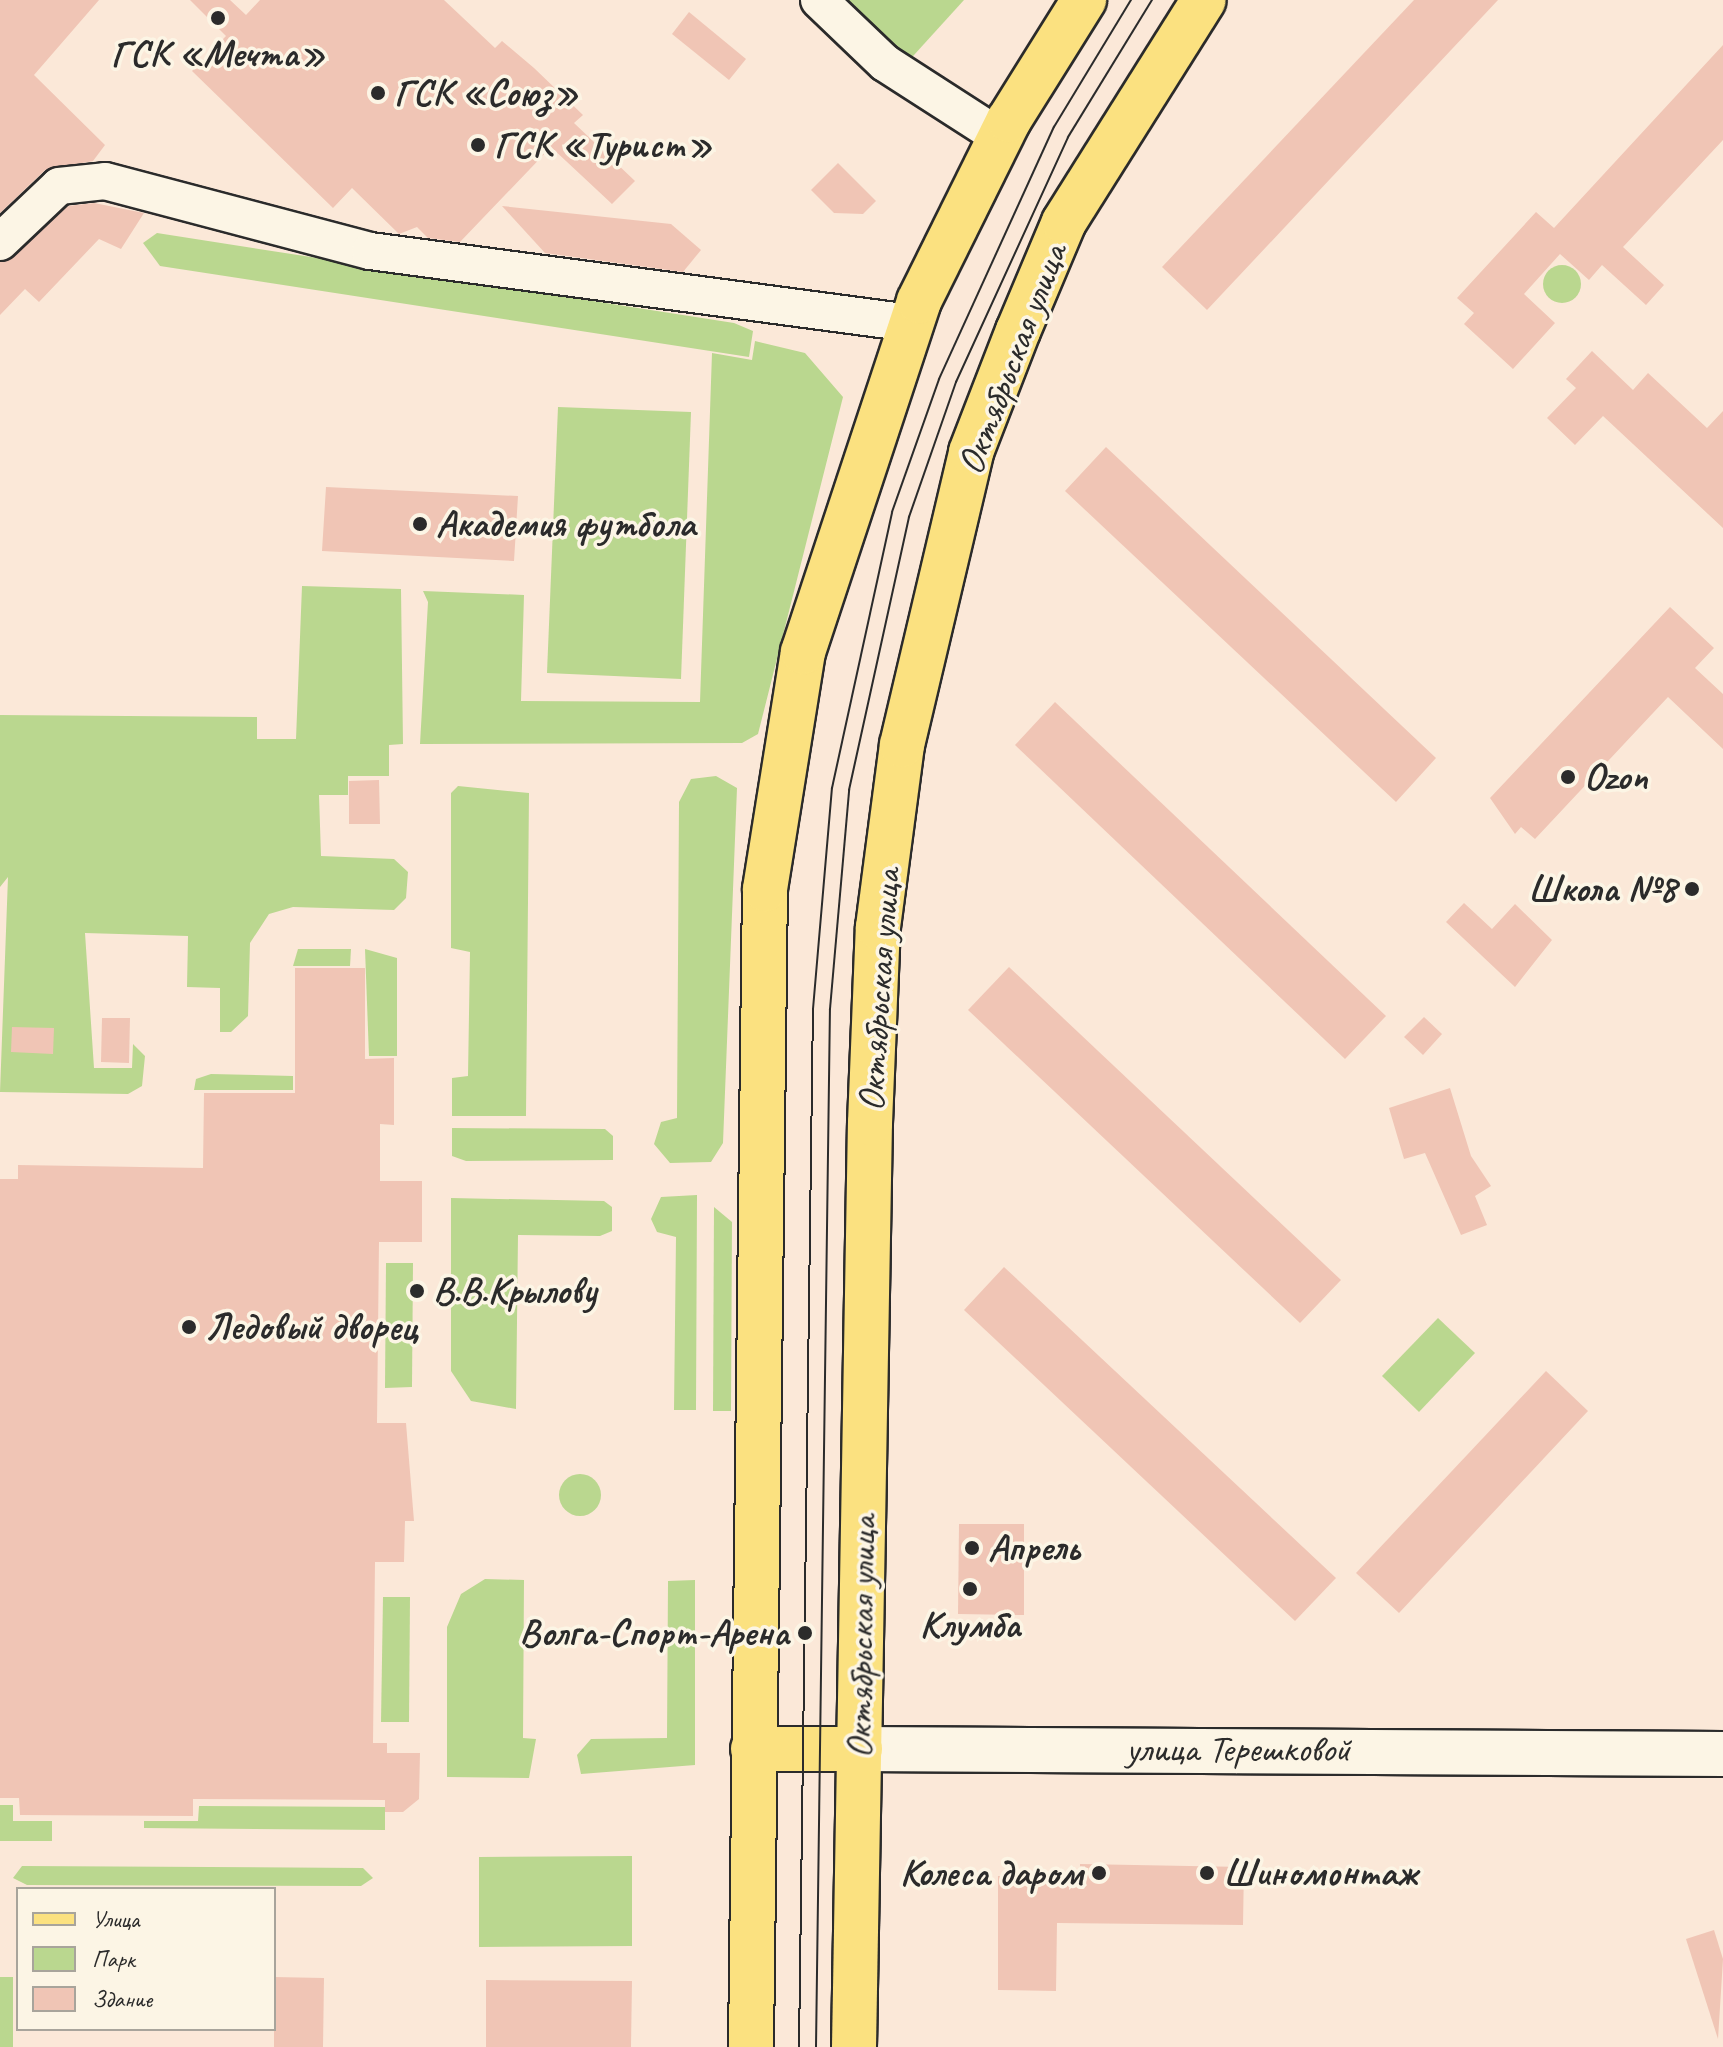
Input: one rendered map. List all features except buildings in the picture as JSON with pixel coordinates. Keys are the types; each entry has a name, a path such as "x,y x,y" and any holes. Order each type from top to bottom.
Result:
{"main road":[{"path":"751,2047 765,889 803,652 910,323 1000,137 1084,0"},
{"name":"Октябрьская улица","path":"854,2047 878,942 902,745 971,452 1018,331 1071,209 1204,0"},
{"name":"улица Терешковой","path":"753,1749 860,1749"}],"street":[{"path":"819,0 885,63 1000,137"},
{"path":"0,242 59,186 105,181 370,251 910,323"},
{"name":"улица Терешковой","path":"860,1749 1723,1754"}],"green space":[{"path":"825,0 964,0 904,66"},
{"path":"157,233 734,323 753,331 749,357 160,266 143,243"},
{"path":"1562,265 1575,271 1581,284 1575,297 1562,303 1549,297 1543,284 1549,271"},
{"path":"755,341 805,353 843,397 758,734 742,743 420,744 428,602 423,591 524,595 521,701 700,702 712,353 752,360"},
{"path":"558,407 691,412 681,679 547,673"},
{"path":"302,586 401,589 403,744 389,745 389,776 348,776 348,795 319,795 321,856 394,859 408,872 406,898 394,910 293,907 269,914 250,943 248,1016 231,1032 220,1032 220,988 187,987 188,936 85,933 94,1068 132,1068 133,1044 145,1056 142,1086 128,1094 0,1092 8,877 0,887 0,715 257,717 257,739 296,739"},
{"path":"716,776 737,788 723,1143 711,1162 670,1163 654,1144 661,1122 677,1118 679,802 691,779"},
{"path":"458,786 529,793 526,1116 452,1116 452,1078 468,1076 470,952 451,948 451,793"},
{"path":"298,949 351,949 350,966 293,966"},
{"path":"365,949 397,958 397,1056 369,1056"},
{"path":"211,1074 293,1076 293,1090 194,1090 196,1079"},
{"path":"452,1128 605,1129 613,1136 613,1160 466,1161 452,1156"},
{"path":"697,1195 696,1410 674,1410 676,1237 657,1232 651,1219 661,1197"},
{"path":"451,1198 604,1201 612,1207 612,1231 600,1236 518,1235 516,1409 471,1401 451,1371"},
{"path":"714,1207 732,1222 731,1411 713,1411"},
{"path":"386,1263 413,1263 412,1387 385,1388"},
{"path":"1438,1318 1475,1353 1419,1412 1382,1376"},
{"path":"580,1474 595,1480 601,1495 595,1510 580,1516 565,1510 559,1495 565,1480"},
{"path":"485,1579 524,1580 523,1738 536,1739 529,1778 447,1777 447,1627 461,1594"},
{"path":"695,1580 695,1765 581,1774 577,1755 591,1739 667,1738 668,1581"},
{"path":"383,1597 410,1597 409,1722 381,1722"},
{"path":"0,1805 13,1805 13,1821 52,1821 52,1841 0,1841"},
{"path":"199,1806 385,1807 385,1830 144,1828 144,1821 198,1821"},
{"path":"632,1856 632,1946 479,1947 479,1857"},
{"path":"22,1866 363,1868 373,1878 361,1886 27,1885 13,1878"},
{"path":"0,1977 13,1977 13,2047 0,2047"}],"tram line":[{"path":"799,2047 813,1009 832,788 892,512 939,379 1054,127 1131,0"},
{"path":"816,2047 830,1009 849,790 909,517 956,382 1068,137 1152,0"}],"place":[{"name":"ГСК «Мечта»","path":"218,18"},
{"name":"ГСК «Союз»","path":"378,93"},
{"name":"ГСК «Турист»","path":"478,145"},
{"name":"Академия футбола","path":"420,524"},
{"name":"Ozon","path":"1568,777"},
{"name":"Школа №8","path":"1692,889"},
{"name":"В.В.Крылову","path":"417,1291"},
{"name":"Ледовый дворец","path":"189,1327"},
{"name":"Апрель","path":"972,1548"},
{"name":"Клумба","path":"970,1589"},
{"name":"Волга-Спорт-Арена","path":"805,1633"},
{"name":"Колеса даром","path":"1099,1873"},
{"name":"Шиномонтаж","path":"1207,1873"}]}
